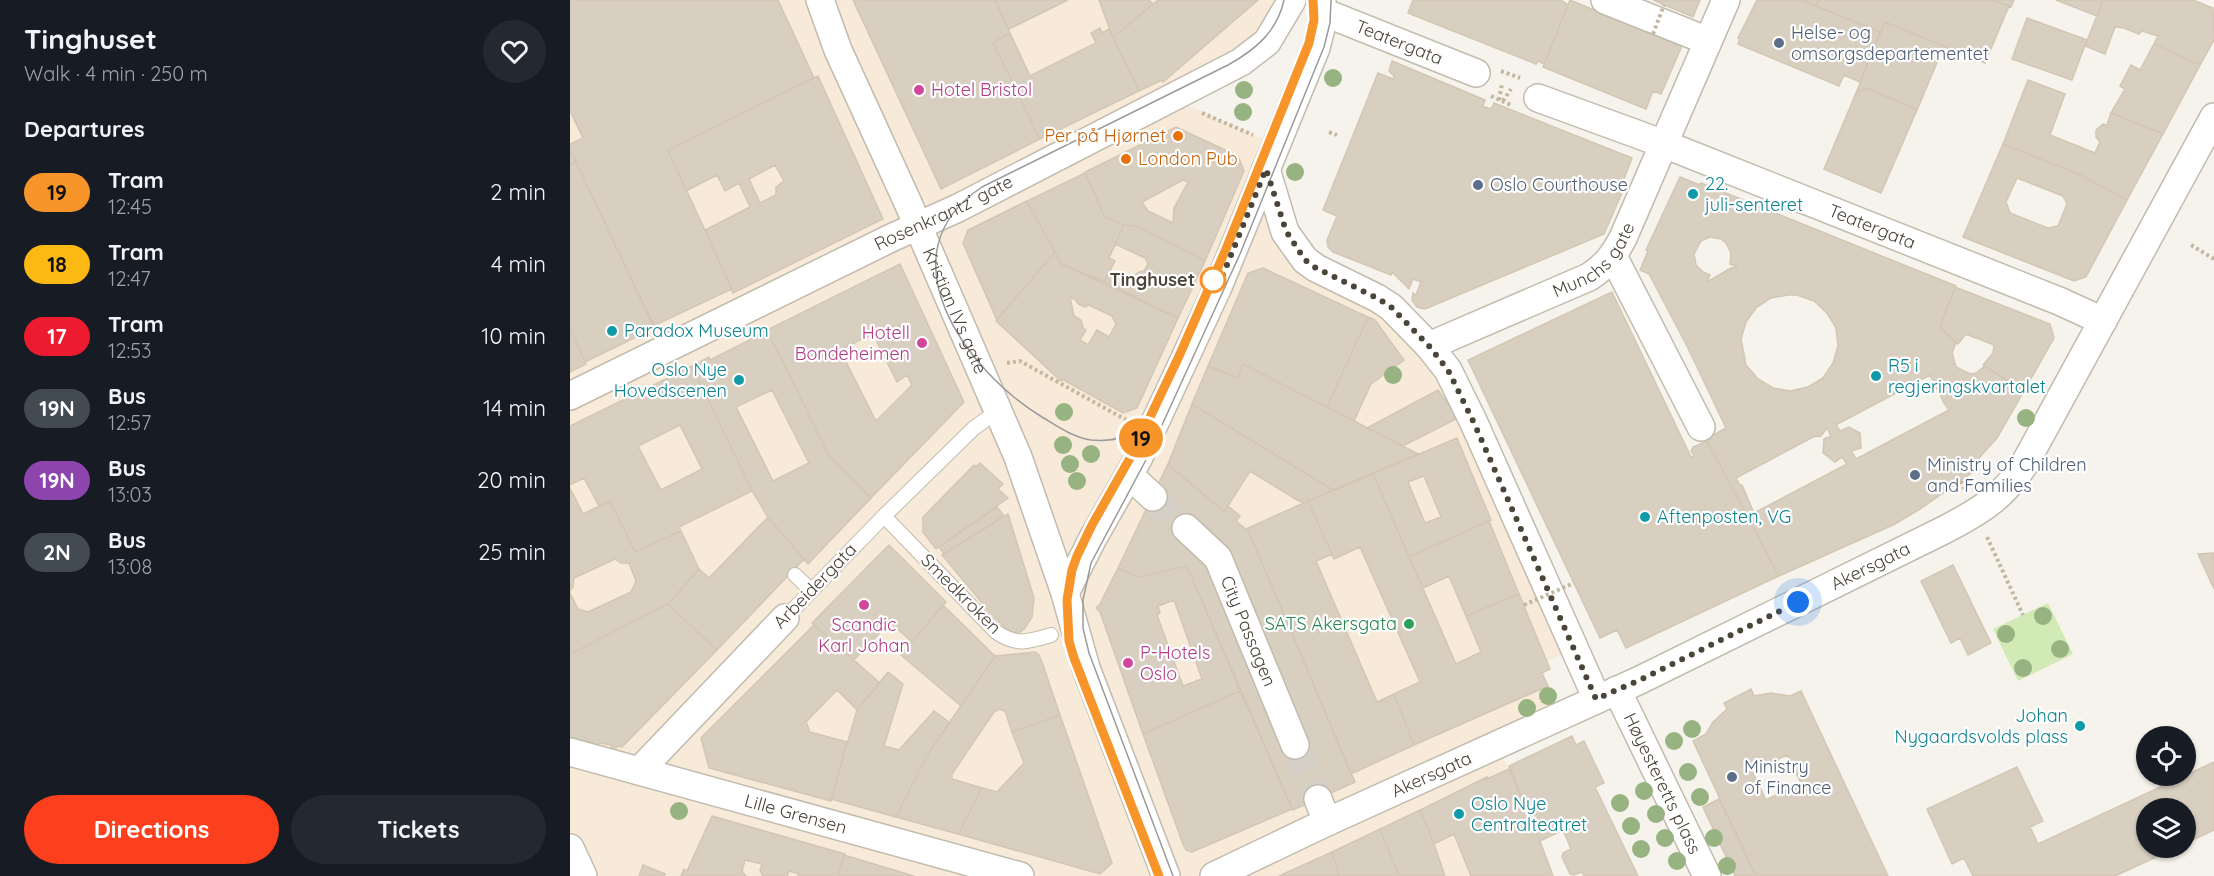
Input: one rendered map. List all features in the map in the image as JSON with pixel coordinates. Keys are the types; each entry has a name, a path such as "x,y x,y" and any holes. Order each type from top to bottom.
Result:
{"street":[{"name":"Kristian IVs gate","path":"820,0 838,50 999,410 1040,517 1086,668 1166,876"},
{"name":"Rosenkrantz’ gate","path":"570,396 891,238 919,227 1241,62 1261,49 1277,28 1292,0"},
{"path":"1605,0 1708,41"},
{"name":"Munchs gate","path":"1429,346 1589,278 1601,270 1613,256 1623,238 1726,0"},
{"path":"1065,593 1129,475 1218,287 1316,48 1323,6"},
{"name":"Teatergata","path":"1323,6 1476,72"},
{"name":"Teatergata","path":"1538,98 1664,144 2059,301 2103,321"},
{"name":"Akersgata","path":"1214,876 1323,810 1607,695 1976,514 2013,481 2024,465 2214,117"},
{"name":"Høyesteretts plass","path":"1266,169 1286,231 1305,260 1316,268 1384,302 1429,346 1448,370 1607,695 1707,876"},
{"path":"1613,256 1701,428"},
{"path":"1129,475 1153,497"},
{"name":"City Passagen","path":"1186,528 1218,558 1295,745"},
{"name":"Arbeidergata","path":"639,771 785,618"},
{"name":"Lille Grensen","path":"570,752 1020,876"},
{"path":"570,848 583,876"}],"lane":[{"name":"Arbeidergata","path":"785,618 974,428 999,410"},
{"name":"Smedkroken","path":"884,516 996,632 1008,640 1021,642 1051,636"},
{"path":"795,574 811,590"}],"path":[{"path":"1653,34 1664,5"},
{"path":"1506,73 1516,76"},
{"path":"1174,96 1192,108 1276,144"},
{"path":"1492,97 1506,103"},
{"path":"1329,132 1337,135"},
{"path":"2192,245 2214,259"},
{"path":"1013,362 1020,361 1134,424"},
{"path":"1960,481 2023,615"},
{"path":"1524,605 1574,583"}],"shaded area":[{"path":"570,0 1286,0 1287,7 1180,102 1276,144 1285,231 1429,346 1579,647 1547,661 1550,669 1542,673 1562,715 1498,745 1555,876 583,876 570,848"}],"green space":[{"path":"2048,603 2073,654 2018,681 1993,629"}],"building":[{"path":"570,0 778,0 814,78 668,150 732,289 653,326 570,149 570,144 583,138 570,111"},
{"path":"853,0 995,0 1010,33 993,43 1040,139 941,189"},
{"path":"995,0 1068,0 1009,29"},
{"path":"1099,0 1149,0 1153,4 1113,38"},
{"path":"1158,0 1258,0 1163,82 1162,80 1139,91 1113,38"},
{"path":"1413,0 1561,0 1568,5 1544,64 1538,61 1536,64 1408,13"},
{"path":"1570,0 1682,46 1661,94 1653,91 1646,109 1543,67"},
{"path":"1653,0 1700,0 1693,17"},
{"path":"1757,0 1801,0 1880,32 1860,82 1844,75 1839,86 1738,44 1740,39 1738,38"},
{"path":"1801,0 1819,0 1816,6"},
{"path":"1819,0 1992,0 2009,6 1985,63 1885,22 1880,32 1816,6"},
{"path":"1992,0 2014,0 2011,7"},
{"path":"2056,0 2103,0 2097,16"},
{"path":"2103,0 2193,0 2213,8 2214,40 2200,65 2154,44 2158,36 2142,31 2139,34 2115,27 2105,54 2085,46"},
{"path":"2027,18 2087,40 2072,80 2012,59"},
{"path":"1885,22 1944,46 1917,110 1867,88 1856,93"},
{"path":"1100,28 1102,33 1109,29 1139,91 1040,139 993,43 1010,33 1030,76 1096,43 1091,33"},
{"path":"2154,44 2200,65 2163,134 2111,113 2125,89 2120,86 2131,65 2140,70"},
{"name":"Oslo Courthouse","path":"1392,61 1485,100 1483,106 1491,109 1494,103 1632,158 1622,184 1625,186 1604,234 1425,309 1417,307 1412,300 1413,293 1416,295 1421,282 1413,279 1409,289 1392,272 1391,275 1333,252 1328,247 1327,240 1337,216 1323,210 1378,73 1393,79 1394,76 1389,71"},
{"path":"818,76 883,219 733,293 705,230 750,207 739,183 725,191 717,175 686,191 668,150","holes":["775,165 784,181 776,187 776,195 760,203 749,179"]},
{"path":"2028,80 2065,94 2050,135 2095,153 2100,142 2096,137 2096,130 2103,124 2107,125 2111,113 2163,134 2127,200 2079,174 2003,144"},
{"path":"1867,88 1917,110 1881,193 1824,169 1856,93"},
{"path":"1176,127 1238,156 1244,171 1205,261 1137,226 1124,225 1105,217 1085,172","holes":["1183,180 1188,182 1174,208 1173,223 1148,211 1142,202"]},
{"path":"2003,144 2079,174 2127,200 2086,277 2074,281 1963,237","holes":["2017,178 2063,196 2067,204 2058,226 2048,228 2010,213 2006,202"]},
{"path":"570,149 576,162 570,165"},
{"path":"576,162 655,328 585,362 570,328 570,165"},
{"path":"1085,173 1105,217 1124,225 1109,258 1115,261 1104,282 1061,264 1027,201"},
{"name":"R5 i regjeringskvartalet","path":"1680,177 1700,185 1701,183 1956,286 1940,327 1956,343 1952,353 1956,367 1970,374 1976,373 1985,366 2024,391 1997,438 1969,469 1973,472 1895,524 1779,576 1708,443 1708,438 1726,428 1649,274 1640,270 1648,251 1646,250","holes":["1710,237 1721,239 1731,253 1730,264 1738,267 1731,268 1707,282 1710,275 1696,265 1694,254 1701,241","1797,295 1814,301 1827,313 1836,328 1838,346 1833,363 1823,378 1808,387 1790,391 1773,388 1758,379 1746,365 1741,339 1746,322 1756,308 1771,298","1930,375 1949,410 1856,459 1851,451 1861,448 1860,433 1849,427 1840,431 1835,422 1838,424","1827,428 1831,436 1824,439 1823,453 1835,462 1842,457 1847,464 1754,513 1742,485 1736,478 1813,437 1821,436"]},
{"path":"1027,201 1055,252 997,320 963,243 968,230"},
{"path":"1124,225 1137,226 1205,261 1178,318 1104,282 1109,273 1137,288 1134,276 1144,271 1148,264 1145,258 1115,244"},
{"path":"1055,252 1061,264 1178,318 1137,408 1123,413 1062,379 1061,381 996,321","holes":["1070,297 1078,304 1085,307 1089,305 1112,316 1116,324 1109,337 1097,330 1088,345 1080,340 1086,330 1081,320 1074,316"]},
{"path":"900,264 964,402 871,498 828,454 767,330","holes":["884,328 888,336 877,342 897,382 907,375 912,385 876,421 840,350"]},
{"path":"1263,268 1368,317 1327,407 1243,364 1238,378 1208,366 1248,273"},
{"path":"1955,287 2050,324 2054,338 2024,391 1983,365 1993,353 1992,344 1965,335 1958,344 1940,327"},
{"name":"Aftenposten, VG","path":"1612,292 1691,457 1694,456 1691,451 1693,447 1707,441 1779,576 1626,648 1617,630 1600,638 1468,360"},
{"path":"1368,317 1375,320 1404,360 1371,384 1354,421 1327,407"},
{"path":"570,328 586,364 570,372"},
{"path":"767,330 828,454 871,498 808,564 768,517 752,491 692,366 709,357 710,360 750,340 749,338","holes":["772,390 809,463 773,481 736,407"]},
{"path":"1243,364 1418,454 1333,490 1192,404 1208,366 1238,378"},
{"path":"692,366 752,491 679,527 681,531 635,552 610,501 599,506 584,478 570,485 570,426","holes":["680,425 702,469 661,490 638,446"]},
{"path":"1438,390 1458,418 1403,446 1367,428"},
{"path":"1192,404 1333,490 1304,503 1250,471 1224,512 1168,464"},
{"path":"1457,438 1491,520 1409,557 1373,474","holes":["1424,476 1441,517 1425,523 1408,482"]},
{"path":"980,463 1003,484 998,489 1008,498 936,549 923,532 923,517 974,465 976,467"},
{"path":"1168,464 1224,512 1228,506 1240,516 1236,521 1249,532 1355,782 1293,810 1187,566 1139,577 1118,568"},
{"path":"1373,474 1456,664 1481,652 1466,616 1519,594 1550,669 1542,673 1548,686 1414,745 1394,694 1420,682 1360,547 1334,559 1308,501"},
{"path":"570,488 583,514 610,501 635,552 681,531 699,569 668,604 570,654 570,593 578,609 588,612 631,592 636,581 629,563 621,563 615,559 574,578 570,591"},
{"path":"1308,501 1332,554 1316,561 1377,702 1394,694 1414,745 1351,774 1246,529"},
{"path":"997,507 1004,516 944,554 939,547"},
{"path":"1008,514 1034,598 1032,617 1016,636 1013,636 988,610 942,555"},
{"path":"768,517 804,559 717,650 668,604 699,569 709,578"},
{"path":"1489,521 1519,594 1466,616 1449,576 1423,588 1409,557"},
{"path":"889,545 946,602 912,642 890,622 854,660 812,623"},
{"path":"2214,553 2214,589 2198,554"},
{"path":"1953,565 1991,643 1968,655 1960,638 1951,643 1921,581"},
{"path":"1187,566 1240,691 1143,734 1100,612 1096,608 1118,568 1139,577","holes":["1174,600 1202,679 1183,686 1157,615 1160,613 1158,606"]},
{"path":"668,604 717,650 622,747 592,744 592,742 581,740 579,742 570,738 570,654"},
{"path":"943,605 995,656 961,706 901,655"},
{"path":"814,625 880,683 857,710 837,690 806,722 810,732 847,742 831,801 709,768 701,738"},
{"path":"1035,652 1042,662 1060,715 1012,732 1005,711 999,709 994,712 952,774 952,779 982,788 958,834 896,817 928,754 995,656"},
{"path":"888,672 903,684 884,746 899,750 934,711 950,723 928,754 896,817 831,799 857,710"},
{"name":"Ministry of Finance","path":"1751,689 1754,696 1771,693 1790,696 1801,691 1888,876 1756,876 1693,741 1706,734 1713,722 1727,709 1724,703","holes":["1787,755 1801,783 1766,800 1752,771 1758,766 1766,765"]},
{"path":"1240,691 1292,809 1192,852 1186,850 1183,844 1143,734"},
{"path":"1060,715 1112,863 1100,874 958,834 982,788 997,792 1024,763 1012,732"},
{"path":"1572,736 1576,745 1584,741 1604,783 1595,787 1638,876 1584,876 1582,872 1570,874 1562,857 1563,853 1571,849 1563,830 1540,841 1509,766"},
{"path":"2214,762 2214,830 2196,838 2196,798 2137,798 2162,786 2196,786 2196,770"},
{"path":"2017,767 2043,821 2030,827 2038,844 2136,798 2136,858 2154,858 2115,876 1973,876 1964,858 1952,864 1927,809"},
{"path":"1509,769 1553,876 1471,876 1454,834 1434,844 1420,810 1487,777 1487,779"},
{"path":"1719,799 1756,876 1735,876 1703,807"},
{"path":"1420,810 1445,876 1399,876 1380,829"},
{"path":"712,816 845,854 838,876 798,876 799,874 789,871 787,876 763,876 760,870 762,864 745,860 742,871 746,876 681,876 684,869 687,871"},
{"path":"1380,829 1399,876 1339,876 1332,852"},
{"path":"1332,852 1339,876 1279,876"},
{"path":"844,855 914,876 838,876"},
{"path":"643,865 665,874 664,876 639,876"}],"tunnel":[{"path":"1153,497 1186,528"},
{"path":"1295,745 1318,799"}],"tram line":[{"path":"1147,426 1127,436 1113,439 1084,439 1042,417 1013,397 986,371 963,342 946,310 937,277 938,245 952,214 982,187 1228,65 1264,39 1276,22 1284,0"},
{"path":"1159,876 1074,658 1068,628 1070,585 1083,541 1134,451 1226,249 1309,43 1314,20 1313,0"},
{"name":"19","path":"1159,876 1074,658 1069,641 1067,615 1069,586 1072,570 1083,541 1152,416 1226,249 1309,43 1314,20 1313,0"},
{"path":"1173,876 1089,653 1083,628 1083,600 1091,563 1147,458 1240,254 1324,47 1330,23 1331,0"}],"place":[{"name":"Helse- og omsorgsdepartementet","path":"1779,43"},
{"name":"Hotel Bristol","path":"919,90"},
{"name":"Per på Hjørnet","path":"1178,136"},
{"name":"London Pub","path":"1126,159"},
{"name":"Oslo Courthouse","path":"1478,185"},
{"name":"22. juli-senteret","path":"1693,194"},
{"name":"Tinghuset","path":"1213,280"},
{"name":"Paradox Museum","path":"612,331"},
{"name":"Hotell Bondeheimen","path":"922,343"},
{"name":"R5 i regjeringskvartalet","path":"1876,376"},
{"name":"Oslo Nye Hovedscenen","path":"739,380"},
{"name":"Ministry of Children and Families","path":"1915,475"},
{"name":"Aftenposten, VG","path":"1645,517"},
{"name":"Scandic Karl Johan","path":"864,605"},
{"name":"SATS Akersgata","path":"1409,624"},
{"name":"P-Hotels Oslo","path":"1128,663"},
{"name":"Johan Nygaardsvolds plass","path":"2080,726"},
{"name":"Ministry of Finance","path":"1732,777"},
{"name":"Oslo Nye Centralteatret","path":"1459,814"}],"route":[{"path":"1213,280 1218,287 1266,169 1286,231 1305,260 1391,307 1429,346 1448,370 1474,423 1596,699 1640,680 1798,602"}]}
